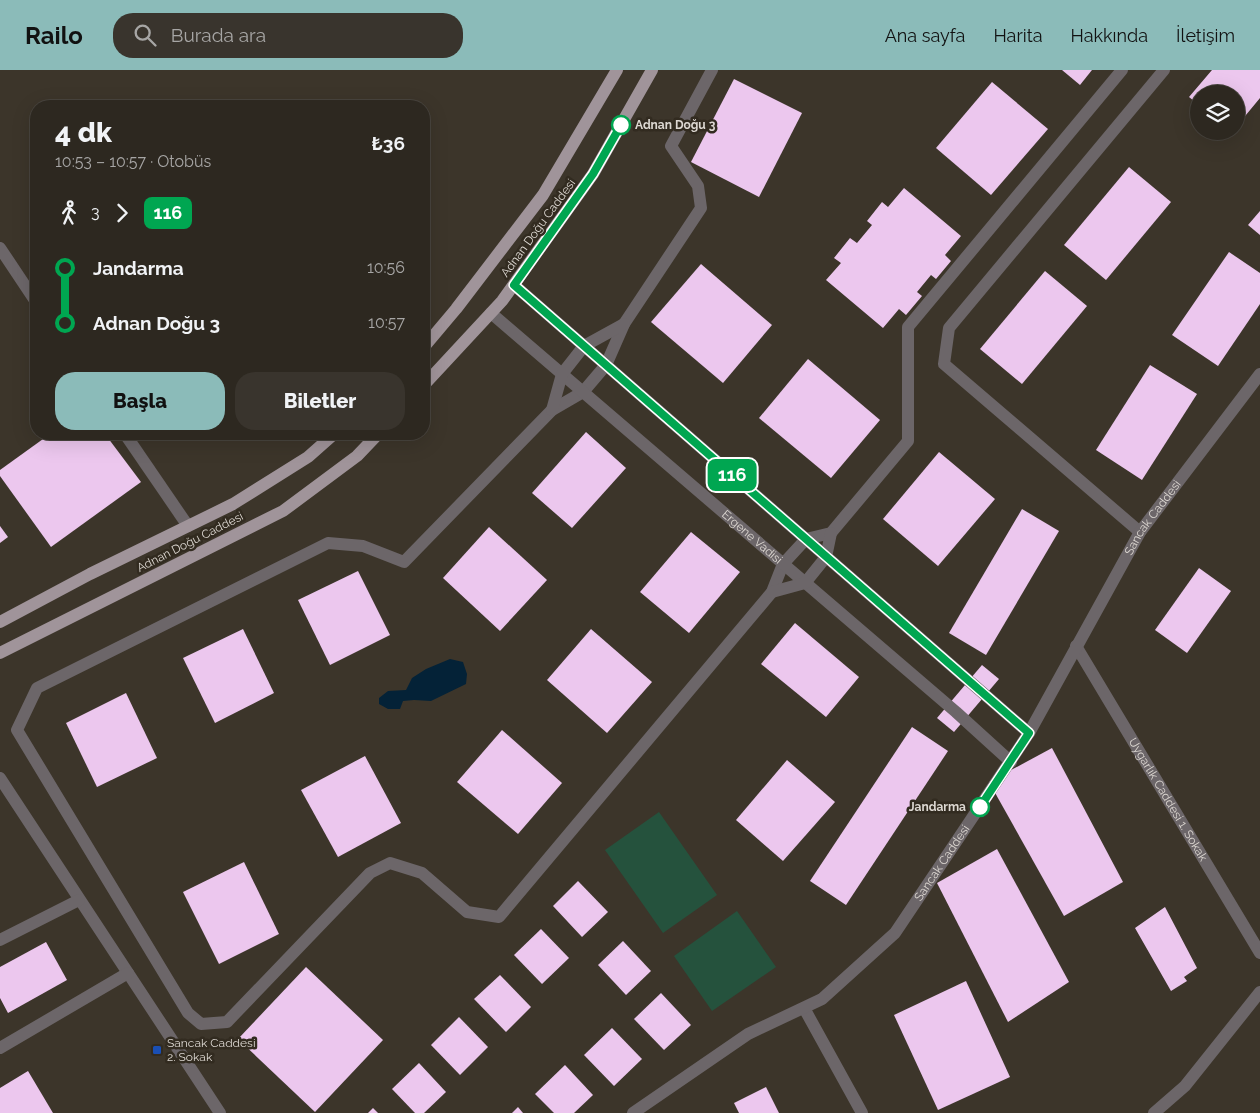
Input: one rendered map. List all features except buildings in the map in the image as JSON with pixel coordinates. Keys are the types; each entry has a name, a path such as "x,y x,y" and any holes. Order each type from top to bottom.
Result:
{"main road":[{"name":"Adnan Doğu Caddesi","path":"430,340 456,309 543,195 617,70"},
{"name":"Adnan Doğu Caddesi","path":"430,379 491,313 514,285 593,174 652,70"},
{"name":"Adnan Doğu Caddesi","path":"0,622 90,574 233,504 300,463 327,440"},
{"name":"Adnan Doğu Caddesi","path":"0,653 283,511 358,456 373,440"}],"street":[{"path":"712,70 671,146 698,186 701,208 624,324 606,365 582,392 552,410 404,562 363,546 328,543 37,688 17,730 188,1013 201,1024 227,1022 370,873 390,863 422,873 467,912 499,917 772,592 783,564 806,539 831,532"},
{"path":"772,592 805,583 826,557 831,532 908,441 908,327 1122,70"},
{"path":"1140,532 944,364 949,328 1164,70"},
{"path":"0,248 30,293"},
{"path":"514,285 1029,733"},
{"name":"Ergene Vadisi","path":"491,313 956,712 1011,762"},
{"path":"552,410 562,374 584,346 624,324"},
{"name":"Sancak Caddesi","path":"633,1113 748,1034 822,999 895,934 1029,733 1140,532 1260,374"},
{"path":"129,440 188,526"},
{"name":"Uygarlık Caddesi 1. Sokak","path":"1076,646 1260,953"},
{"path":"0,778 220,1113"},
{"path":"0,940 79,900"},
{"path":"0,1048 128,973"},
{"path":"1154,1113 1184,1086 1260,992"},
{"path":"804,1008 862,1113"}],"green space":[{"path":"659,812 717,895 663,933 605,850"},
{"path":"737,911 776,967 712,1011 674,956"}],"water":[{"path":"450,659 463,662 467,674 466,684 431,701 403,701 400,709 388,709 379,704 379,698 388,691 406,690 412,678 426,669"}],"bus line":[{"name":"116","path":"621,125 593,174 514,285 1029,733 980,807"}],"place":[{"name":"Adnan Doğu 3","path":"621,125"},
{"name":"Jandarma","path":"980,807"},
{"name":"Sancak Caddesi 2. Sokak","path":"157,1050"}]}
